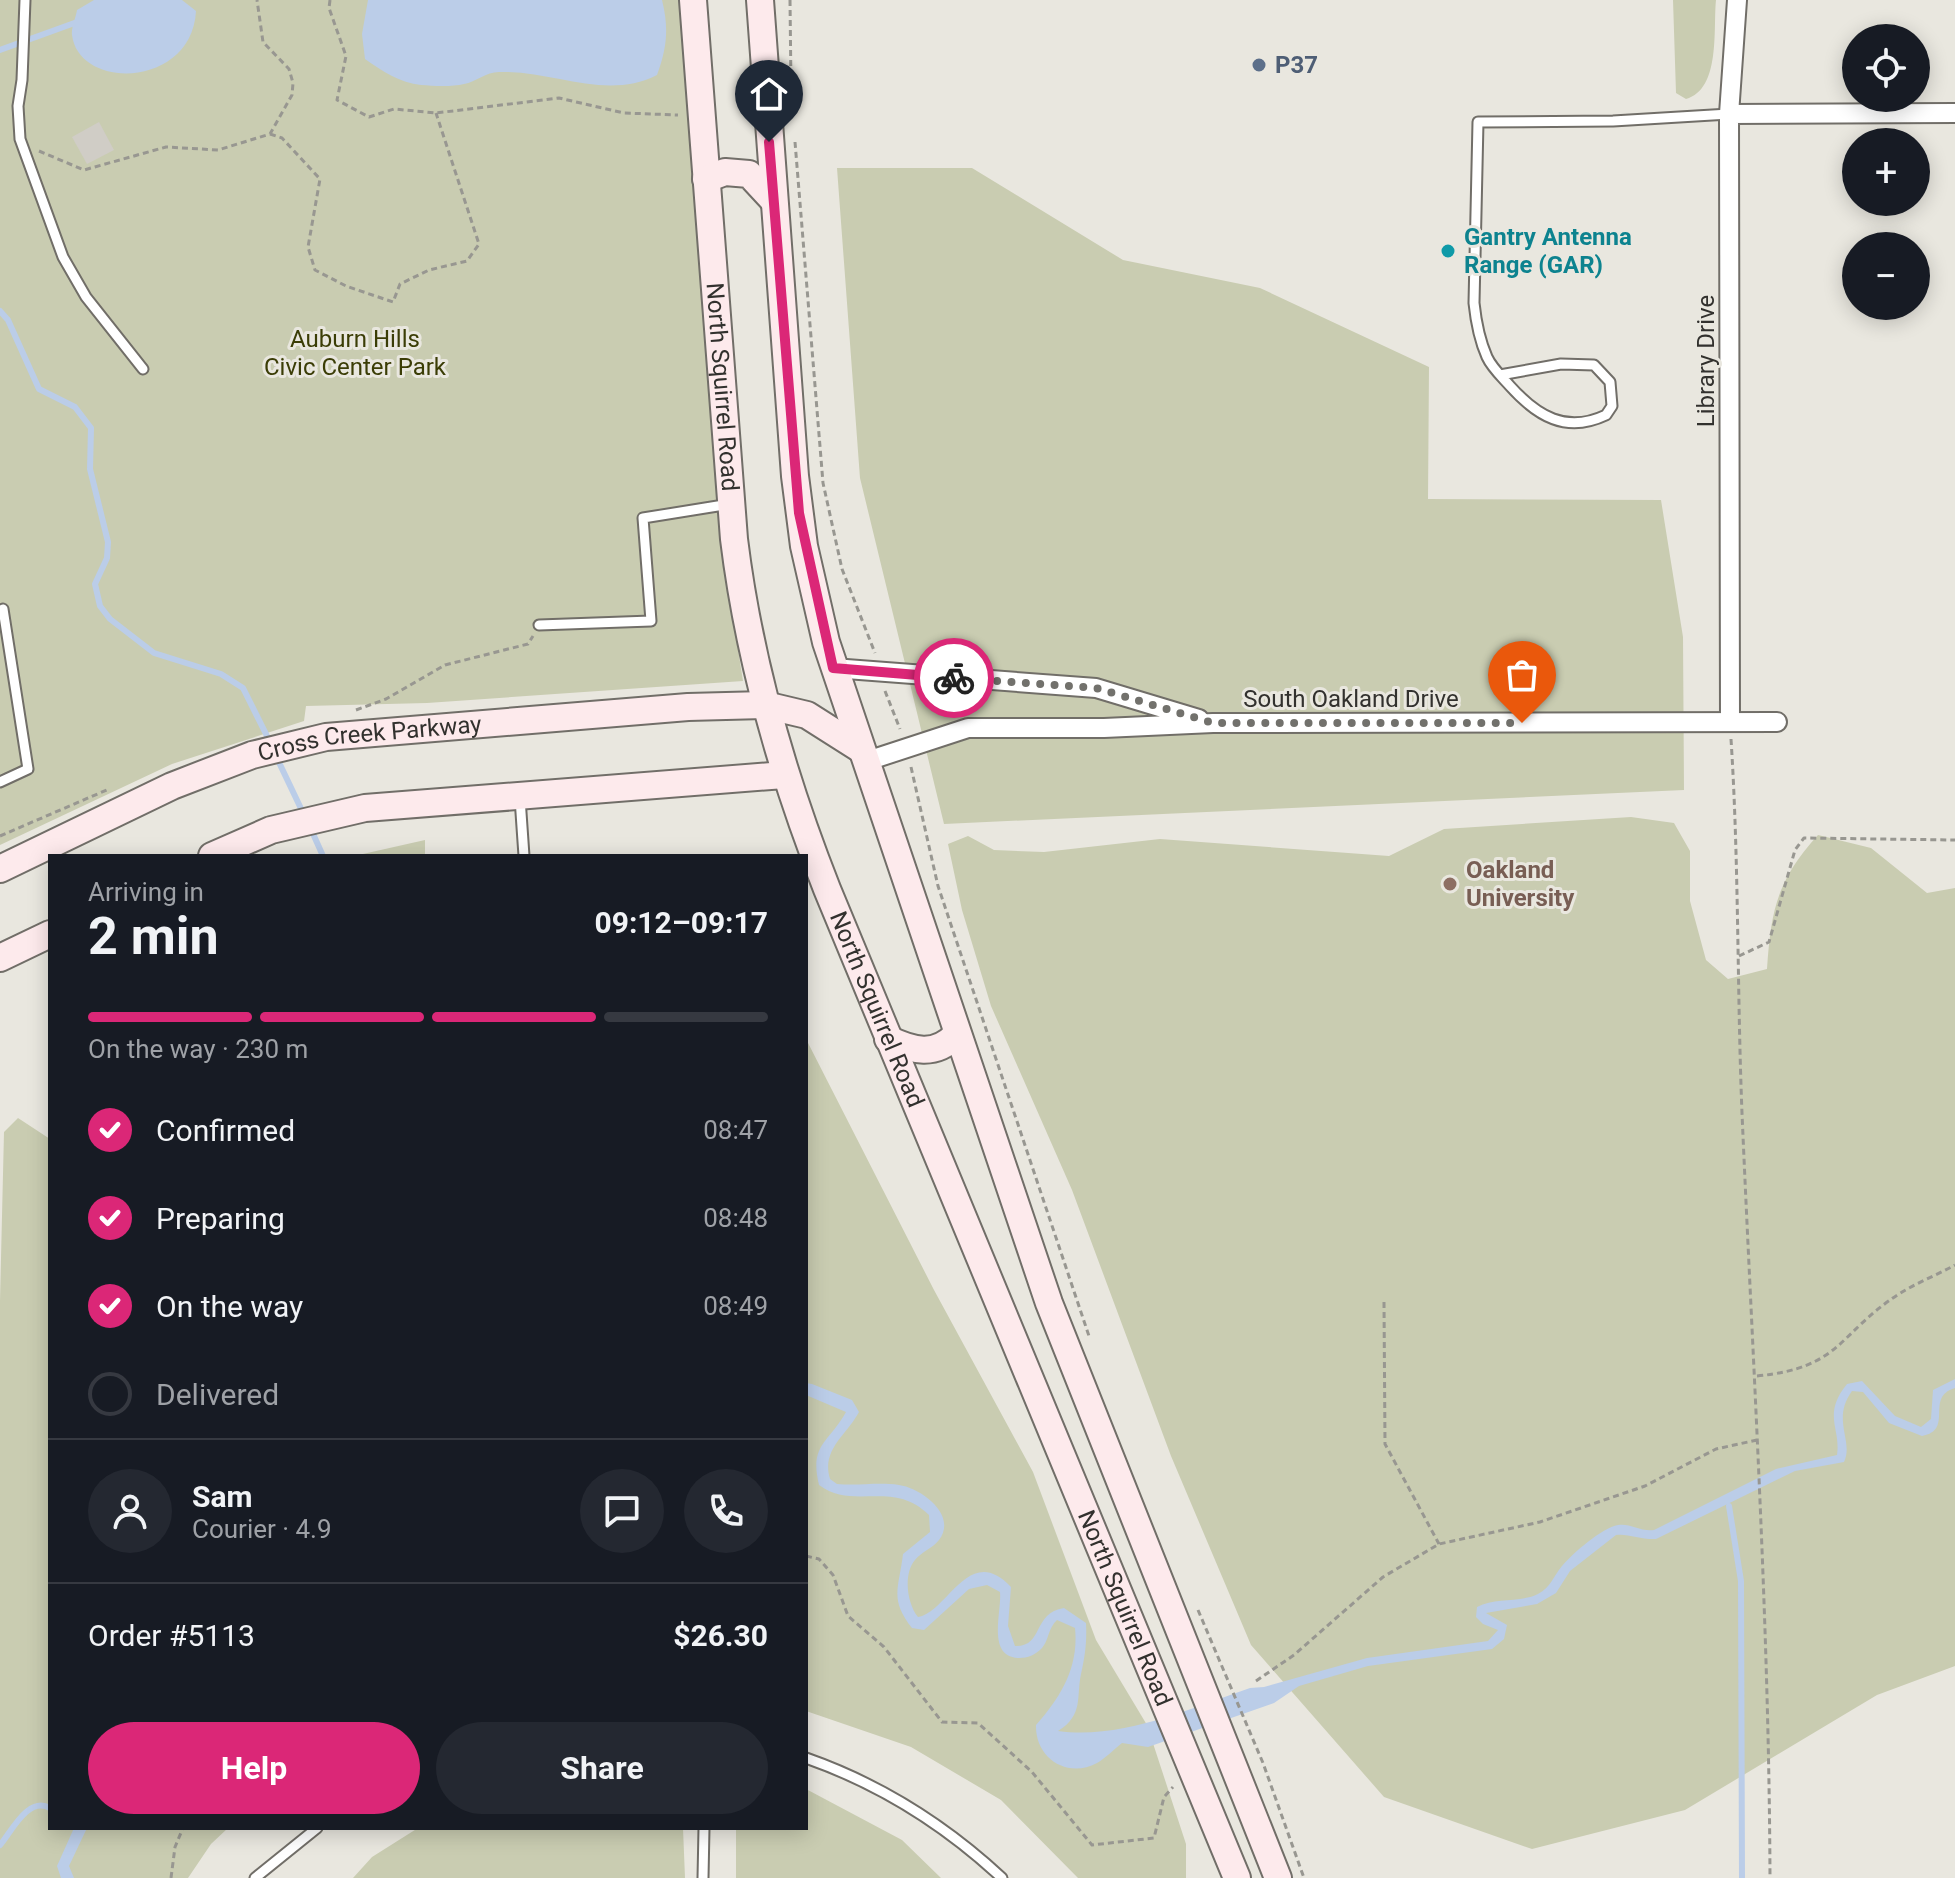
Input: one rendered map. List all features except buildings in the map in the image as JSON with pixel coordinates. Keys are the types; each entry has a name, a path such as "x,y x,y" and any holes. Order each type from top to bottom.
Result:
{"main road":[{"name":"North Squirrel Road","path":"693,0 730,504 744,610 784,775 888,1039 1237,1878"},
{"name":"North Squirrel Road","path":"760,0 799,513 833,668 1049,1303 1278,1878"},
{"path":"706,179 725,172 749,174 774,201"},
{"name":"Cross Creek Parkway","path":"0,869 172,786 252,755 326,737 688,707 765,705 807,715 861,755"},
{"path":"217,854 271,830 365,808 784,775"},
{"path":"0,958 48,935"},
{"path":"888,1039 918,1051 930,1051 956,1035"}],"street":[{"name":"Library Drive","path":"1730,722 1729,114 1737,0"},
{"path":"1729,114 1955,113"},
{"name":"South Oakland Drive","path":"833,668 1096,688 1213,723"},
{"name":"South Oakland Drive","path":"861,755 968,728 1104,728 1213,723 1777,722"}],"lane":[{"path":"25,0 18,106 20,139 63,257 86,297 143,369"},
{"path":"1500,375 1561,364 1594,365 1610,382 1612,406 1606,415 1576,425 1539,415 1500,375 1489,361 1478,332 1474,303 1478,122 1613,121 1729,114"},
{"path":"539,625 651,621 643,518 730,504"},
{"path":"0,611 3,609 28,769 0,782"},
{"path":"520,798 524,854"},
{"path":"808,1759 909,1805 982,1859 1002,1878"},
{"path":"255,1878 315,1830"},
{"path":"703,1878 704,1830"}],"path":[{"path":"257,0 263,42 289,69 293,83 292,95 270,134"},
{"path":"330,0 329,8 346,56 337,100 369,117 394,109 436,113 559,98 624,113 701,114"},
{"path":"790,0 791,89"},
{"path":"20,139 50,157 84,170 166,147 218,150 270,134 282,138 320,179 308,247 315,270 346,286 393,302 400,284 429,270 467,261 479,244 436,113"},
{"path":"796,153 813,385 829,517 842,569 878,661"},
{"path":"884,687 902,735"},
{"path":"1730,722 1742,1110 1757,1376 1770,1878"},
{"path":"909,759 938,886 1093,1349"},
{"path":"1739,956 1769,942 1795,850 1804,838 1955,840"},
{"path":"1757,1376 1784,1374 1816,1364 1899,1294 1955,1265"},
{"path":"1384,1302 1385,1444 1439,1544"},
{"path":"1256,1681 1294,1655 1383,1577 1439,1544 1540,1522 1645,1486 1716,1449 1757,1440"},
{"path":"808,1556 819,1559 833,1575 848,1616 884,1647 942,1722 978,1723 1032,1772 1092,1845 1154,1838 1164,1797 1174,1785 1200,1785"},
{"path":"1196,1607 1263,1763 1304,1878"},
{"path":"171,1878 175,1847 182,1830"}],"green space":[{"name":"Auburn Hills Civic Center Park","path":"0,0 684,0 729,592 743,681 427,703 306,706 304,721 172,764 0,845"},
{"path":"1673,0 1716,0 1710,71 1697,93 1686,99 1676,93"},
{"path":"837,168 972,168 1123,260 1260,288 1429,367 1428,499 1661,500 1683,637 1684,790 944,824 860,478"},
{"path":"1631,817 1674,823 1690,851 1690,901 1706,960 1728,979 1767,969 1771,930 1779,897 1793,867 1818,835 1871,848 1927,893 1955,888 1955,1666 1877,1695 1685,1810 1532,1849 1384,1797 1251,1645 1171,1456 1072,1190 991,1006 962,910 948,844 968,836 994,850 1044,852 1160,839 1389,856 1444,829"},
{"path":"425,840 425,854 363,854"},
{"path":"808,1043 934,1290 1033,1472 1096,1640 1147,1725 1186,1844 1186,1878 1078,1878 1001,1800 911,1747 808,1712"},
{"path":"18,1118 48,1138 48,1830 226,1830 211,1844 188,1878 0,1878 0,1301 4,1132"},
{"path":"808,1790 902,1840 941,1878 736,1878 736,1830 808,1830"},
{"path":"415,1830 683,1830 685,1878 353,1878 372,1857"}],"water":[{"path":"94,0 182,0 196,11 190,36 176,55 157,67 135,73 113,72 94,66 79,53 72,35 77,10"},
{"path":"368,0 662,0 666,20 665,47 657,75 618,85 499,72 459,85 413,84 392,76 365,59 362,34"},
{"path":"1955,1379 1955,1388 1941,1398 1937,1427 1932,1433 1922,1436 1889,1423 1863,1392 1852,1391 1843,1411 1847,1446 1844,1462 1795,1471 1656,1539 1616,1535 1570,1571 1556,1593 1537,1604 1486,1613 1507,1625 1504,1639 1492,1649 1368,1666 1299,1686 1274,1703 1148,1747 1122,1743 1097,1763 1075,1768 1064,1767 1047,1756 1037,1737 1036,1725 1066,1681 1074,1656 1075,1628 1057,1620 1037,1653 1022,1658 1009,1656 999,1642 1000,1592 987,1585 969,1589 924,1630 912,1628 900,1609 898,1585 903,1554 930,1532 929,1515 915,1504 901,1499 845,1496 819,1485 819,1452 846,1412 808,1396 808,1383 852,1400 859,1412 832,1451 828,1468 830,1479 837,1484 908,1487 926,1497 940,1512 944,1531 934,1545 918,1557 909,1573 909,1597 918,1617 929,1612 971,1575 983,1572 996,1575 1011,1587 1008,1626 1015,1646 1030,1641 1042,1622 1054,1611 1064,1608 1086,1623 1077,1705 1072,1719 1058,1731 1082,1733 1131,1727 1250,1688 1264,1687 1367,1658 1488,1641 1498,1630 1483,1624 1476,1617 1477,1607 1538,1594 1573,1555 1611,1527 1622,1525 1654,1530 1776,1469 1837,1455 1835,1404 1847,1384 1862,1381 1895,1416 1921,1427 1931,1419 1933,1390"},
{"path":"73,1830 86,1830 69,1866 74,1878 61,1878 57,1866"}],"waterway":[{"path":"0,50 80,21"},
{"path":"0,311 8,320 39,389 75,407 91,428 90,469 108,542 107,558 95,584 100,606 110,619 154,653 221,674 243,688 271,744"},
{"path":"275,754 305,817"},
{"path":"310,827 322,854"},
{"path":"1729,1506 1741,1581 1742,1878"},
{"path":"0,1845 28,1811 35,1807 48,1808"}],"way so far":[{"path":"954,678 1096,688 1213,723 1522,723"}],"place":[{"name":"P37","path":"1259,65"},
{"name":"Gantry Antenna Range (GAR)","path":"1448,251"},
{"name":"Oakland University","path":"1450,884"}],"route":[{"path":"769,142 799,513 818,612 833,668 954,678"}]}
